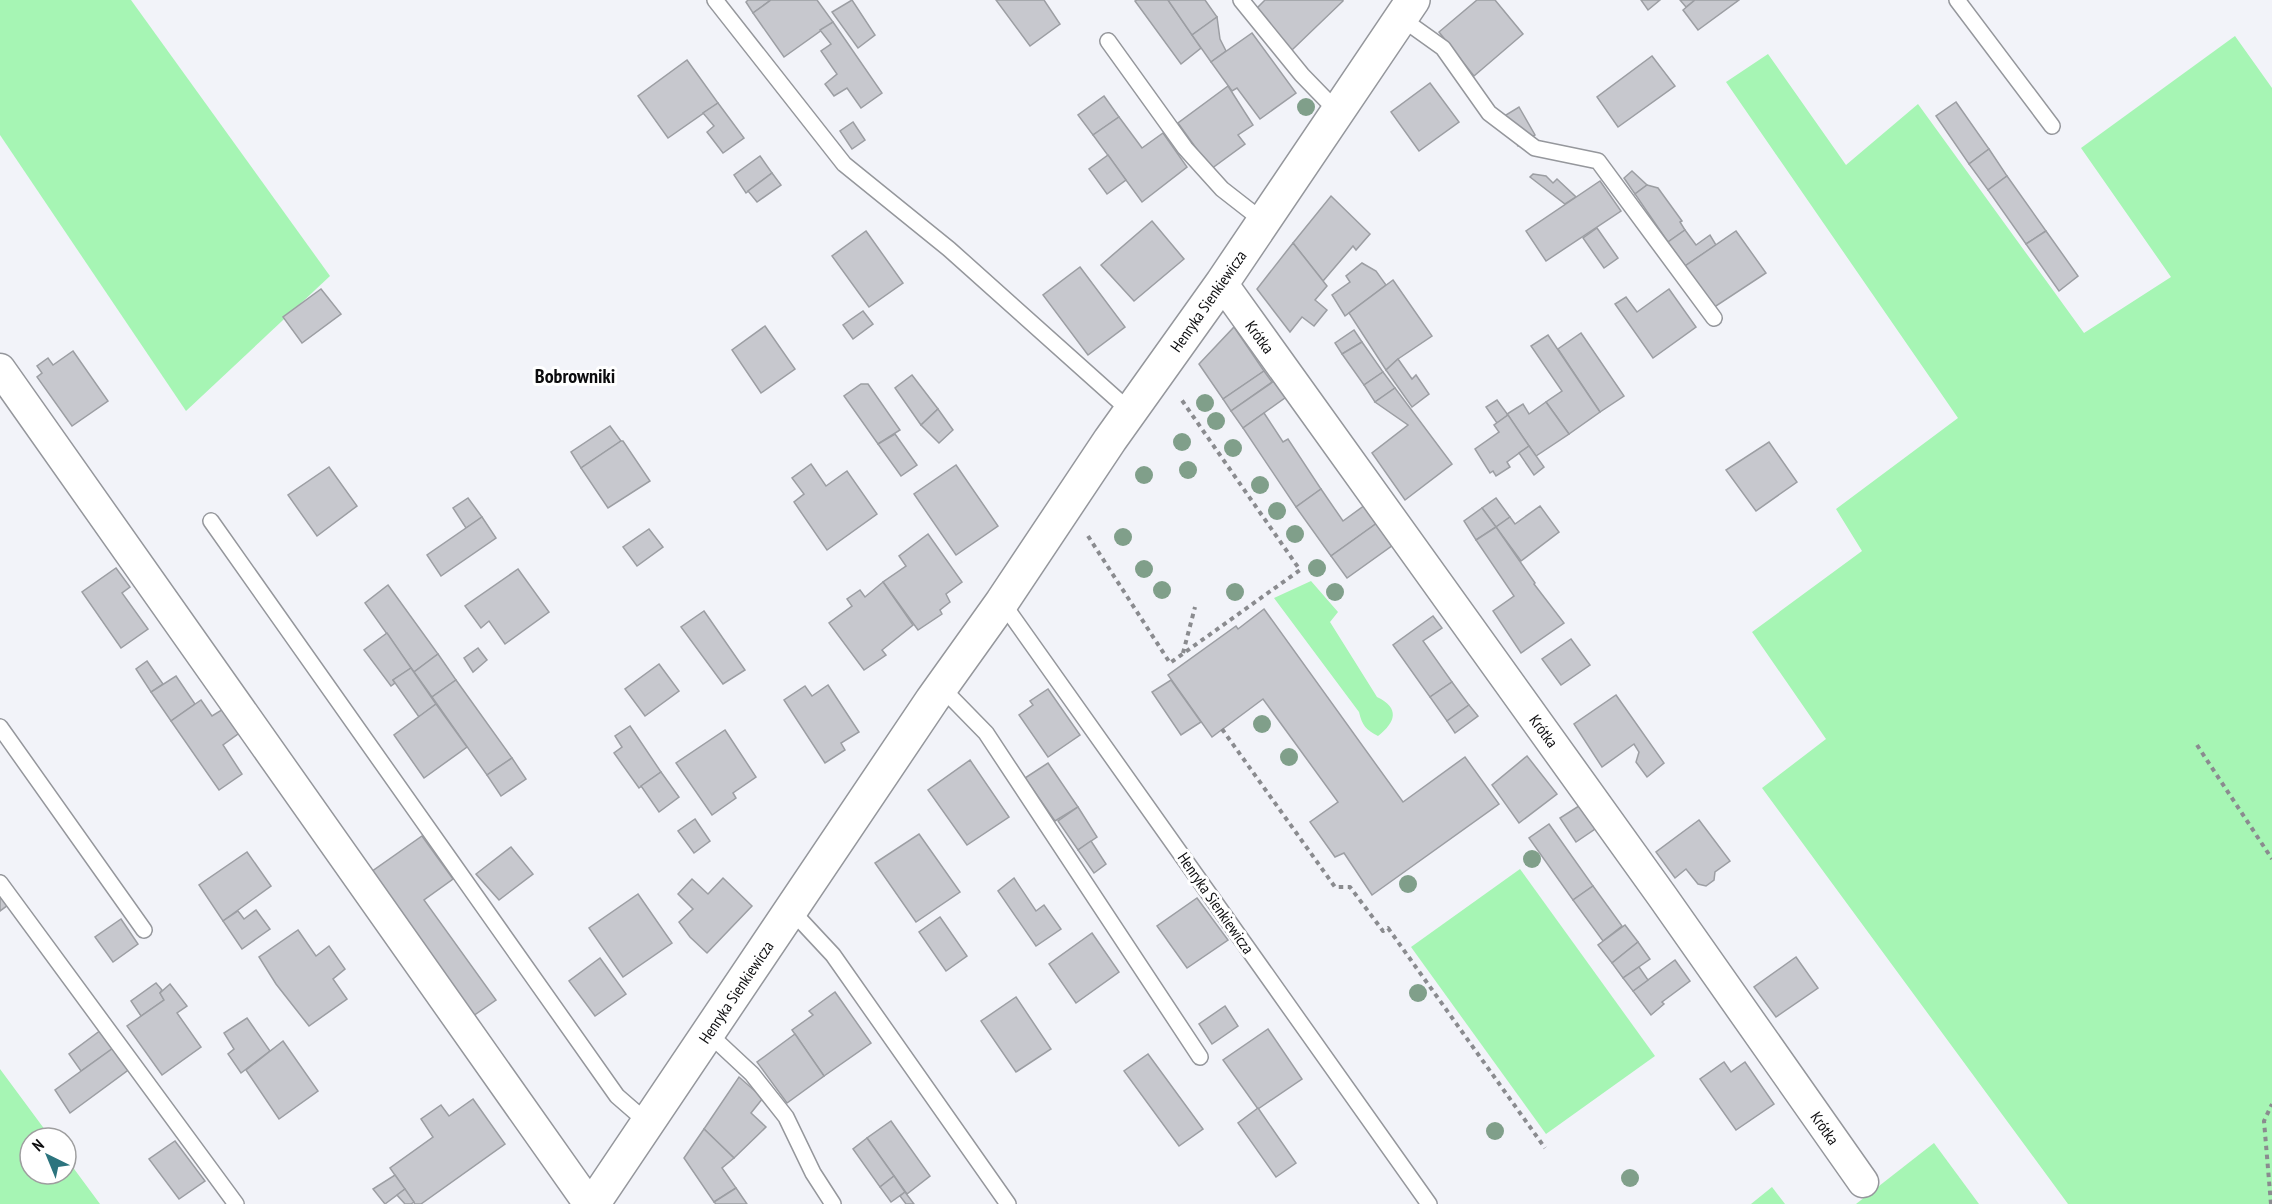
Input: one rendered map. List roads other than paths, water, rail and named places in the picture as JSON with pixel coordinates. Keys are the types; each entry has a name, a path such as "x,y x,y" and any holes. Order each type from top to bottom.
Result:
{"street":[{"name":"Henryka Sienkiewicza","path":"591,1204 941,687 1002,602 1130,411 1222,283 1407,9"},
{"name":"Krótka","path":"1222,283 1662,896 1863,1182"},
{"path":"0,369 591,1204"}],"lane":[{"path":"715,0 844,164 949,249 1130,411"},
{"path":"1241,0 1302,75 1337,111"},
{"path":"1957,0 2052,126"},
{"path":"1407,9 1443,48 1489,113 1535,148 1598,161 1714,318"},
{"path":"1108,41 1146,98 1185,148 1222,189 1263,221"},
{"path":"211,521 618,1096 648,1123"},
{"name":"Henryka Sienkiewicza","path":"1002,602 1429,1204"},
{"path":"941,687 986,734 1200,1057"},
{"path":"0,727 144,930"},
{"path":"0,883 236,1204"},
{"path":"791,910 833,955 1008,1204"},
{"path":"708,1033 752,1074 786,1117 813,1173 833,1204"}],"district":[{"name":"Bobrowniki","path":"575,376"}]}
